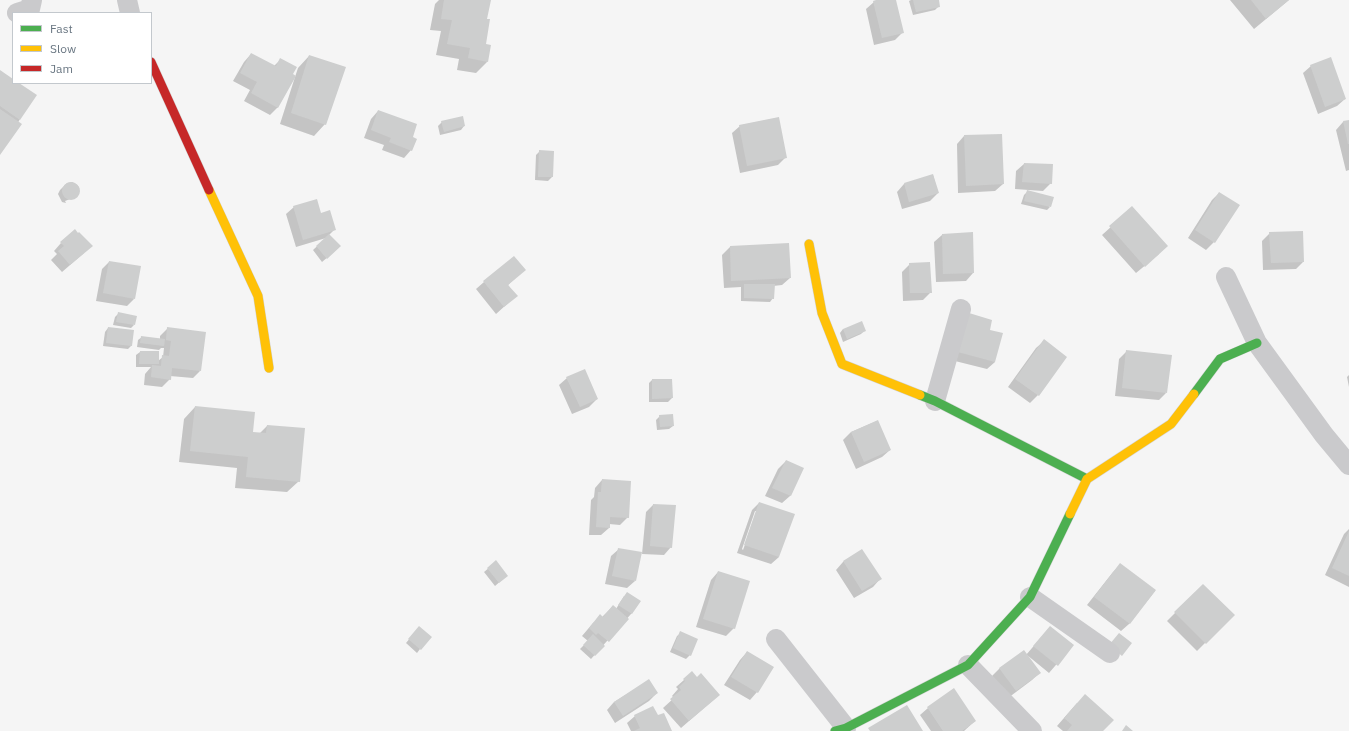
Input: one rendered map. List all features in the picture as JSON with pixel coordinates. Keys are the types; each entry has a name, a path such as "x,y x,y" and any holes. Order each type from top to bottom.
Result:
{"street":[{"path":"20,12 30,9 32,0"},
{"path":"127,0 130,12"},
{"path":"0,14 12,14"},
{"path":"152,64 258,296 269,368"},
{"path":"809,244 822,313 842,364 935,401 1088,479"},
{"path":"1226,277 1257,344 1324,435 1349,465"},
{"path":"935,401 961,309"},
{"path":"776,639 840,730 968,665 1030,597 1088,479 1171,424 1220,359 1257,344"},
{"path":"1030,597 1110,654"},
{"path":"968,665 1032,731"}],"building":[{"path":"444,0 491,0 487,19 490,19 486,44 491,45 488,62 468,58 470,48 447,44 452,20 441,19"},
{"path":"896,0 904,33 882,38 873,1"},
{"path":"913,0 939,0 940,7 916,12"},
{"path":"1251,0 1289,0 1266,19"},
{"path":"251,53 276,66 280,58 297,67 293,74 296,76 278,108 251,93 257,82 240,73"},
{"path":"309,55 346,67 326,125 291,113"},
{"path":"1331,57 1346,99 1325,107 1310,65"},
{"path":"0,70 12,78 12,84 20,84 37,95 20,120 0,106"},
{"path":"0,109 22,124 0,155"},
{"path":"378,110 417,124 413,137 417,139 412,151 389,142 391,138 371,130"},
{"path":"463,116 465,126 444,132 441,121"},
{"path":"779,117 787,158 747,166 739,125"},
{"path":"1349,120 1349,144 1348,144 1343,121"},
{"path":"1002,134 1004,184 966,186 964,135"},
{"path":"539,150 554,151 553,177 538,177"},
{"path":"1024,163 1053,164 1052,184 1022,182"},
{"path":"933,174 939,193 909,202 904,183"},
{"path":"67,182 75,182 80,187 78,198 75,200 67,200 62,195 62,187"},
{"path":"1027,190 1054,197 1051,207 1024,201"},
{"path":"1219,192 1240,205 1215,243 1195,230"},
{"path":"317,199 321,213 330,210 336,230 303,240 293,206"},
{"path":"1132,206 1168,246 1145,267 1109,226"},
{"path":"75,229 93,246 70,265 58,251 64,246 60,242"},
{"path":"1303,231 1304,262 1271,263 1269,232"},
{"path":"973,232 974,273 943,274 942,234"},
{"path":"329,234 341,246 327,259 316,246"},
{"path":"789,243 791,278 731,281 730,246"},
{"path":"514,256 526,270 508,285 518,296 504,307 483,281"},
{"path":"109,261 141,266 135,299 103,293"},
{"path":"930,262 932,293 910,293 909,263"},
{"path":"744,284 775,284 774,299 744,298"},
{"path":"118,312 137,316 135,325 116,322"},
{"path":"969,313 992,320 990,330 1003,333 995,362 958,352"},
{"path":"862,321 866,331 847,339 843,329"},
{"path":"108,327 134,330 132,346 106,343"},
{"path":"167,327 206,332 201,371 172,368 171,380 151,377 152,365 161,366 162,355 169,356 171,341 166,340"},
{"path":"141,336 165,339 164,346 140,343"},
{"path":"1044,339 1067,357 1039,396 1015,379"},
{"path":"1126,350 1172,355 1167,393 1122,388"},
{"path":"140,351 159,351 159,364 139,364"},
{"path":"585,369 598,399 580,407 566,377"},
{"path":"652,379 672,379 673,398 652,399"},
{"path":"195,406 255,412 253,432 266,433 267,425 305,428 300,482 246,477 248,457 190,451"},
{"path":"673,414 674,426 660,427 659,415"},
{"path":"878,420 891,450 864,462 851,432"},
{"path":"786,460 804,468 791,496 772,488"},
{"path":"602,479 631,481 629,518 610,517 610,528 596,527 598,492 601,492"},
{"path":"759,502 795,514 779,557 744,545"},
{"path":"653,504 676,505 672,548 650,546"},
{"path":"1349,531 1349,576 1332,568"},
{"path":"618,548 642,552 636,581 612,576"},
{"path":"862,549 882,579 862,591 843,561"},
{"path":"496,560 508,576 499,583 487,568"},
{"path":"1120,563 1156,590 1130,624 1094,597"},
{"path":"718,571 750,581 735,629 703,619"},
{"path":"1203,584 1235,615 1206,644 1174,612"},
{"path":"627,592 641,601 632,614 618,605"},
{"path":"613,605 629,619 609,642 598,633 596,635 589,628 600,614 603,617"},
{"path":"419,626 432,637 421,650 408,639"},
{"path":"1050,626 1074,645 1058,666 1033,646"},
{"path":"680,631 698,639 691,656 673,648"},
{"path":"1119,633 1132,643 1122,656 1109,645"},
{"path":"593,634 605,646 595,656 583,645"},
{"path":"1024,650 1041,673 1016,691 999,668"},
{"path":"747,651 774,667 758,693 731,677"},
{"path":"692,671 697,677 701,673 720,695 689,721 670,699 681,690 679,687 685,681 683,679"},
{"path":"649,679 658,693 623,716 614,702"},
{"path":"954,688 976,721 962,731 943,731 927,707"},
{"path":"1085,694 1114,720 1103,731 1067,731 1072,725 1064,718"},
{"path":"907,705 923,731 870,731 868,728"},
{"path":"653,706 658,715 664,713 672,731 634,731 640,728 634,715"},
{"path":"1126,725 1133,731 1122,731"}],"traffic: fast":[{"path":"1194,394 1220,359 1257,343"},
{"path":"920,395 935,401 1087,479"},
{"path":"835,731 846,728 968,665 1030,597 1070,514"}],"traffic: slow":[{"path":"209,190 258,296 269,368"},
{"path":"809,244 822,313 842,364 920,395"},
{"path":"1070,514 1087,479 1171,424 1194,394"}],"traffic: jam":[{"path":"152,64 209,190"}]}
